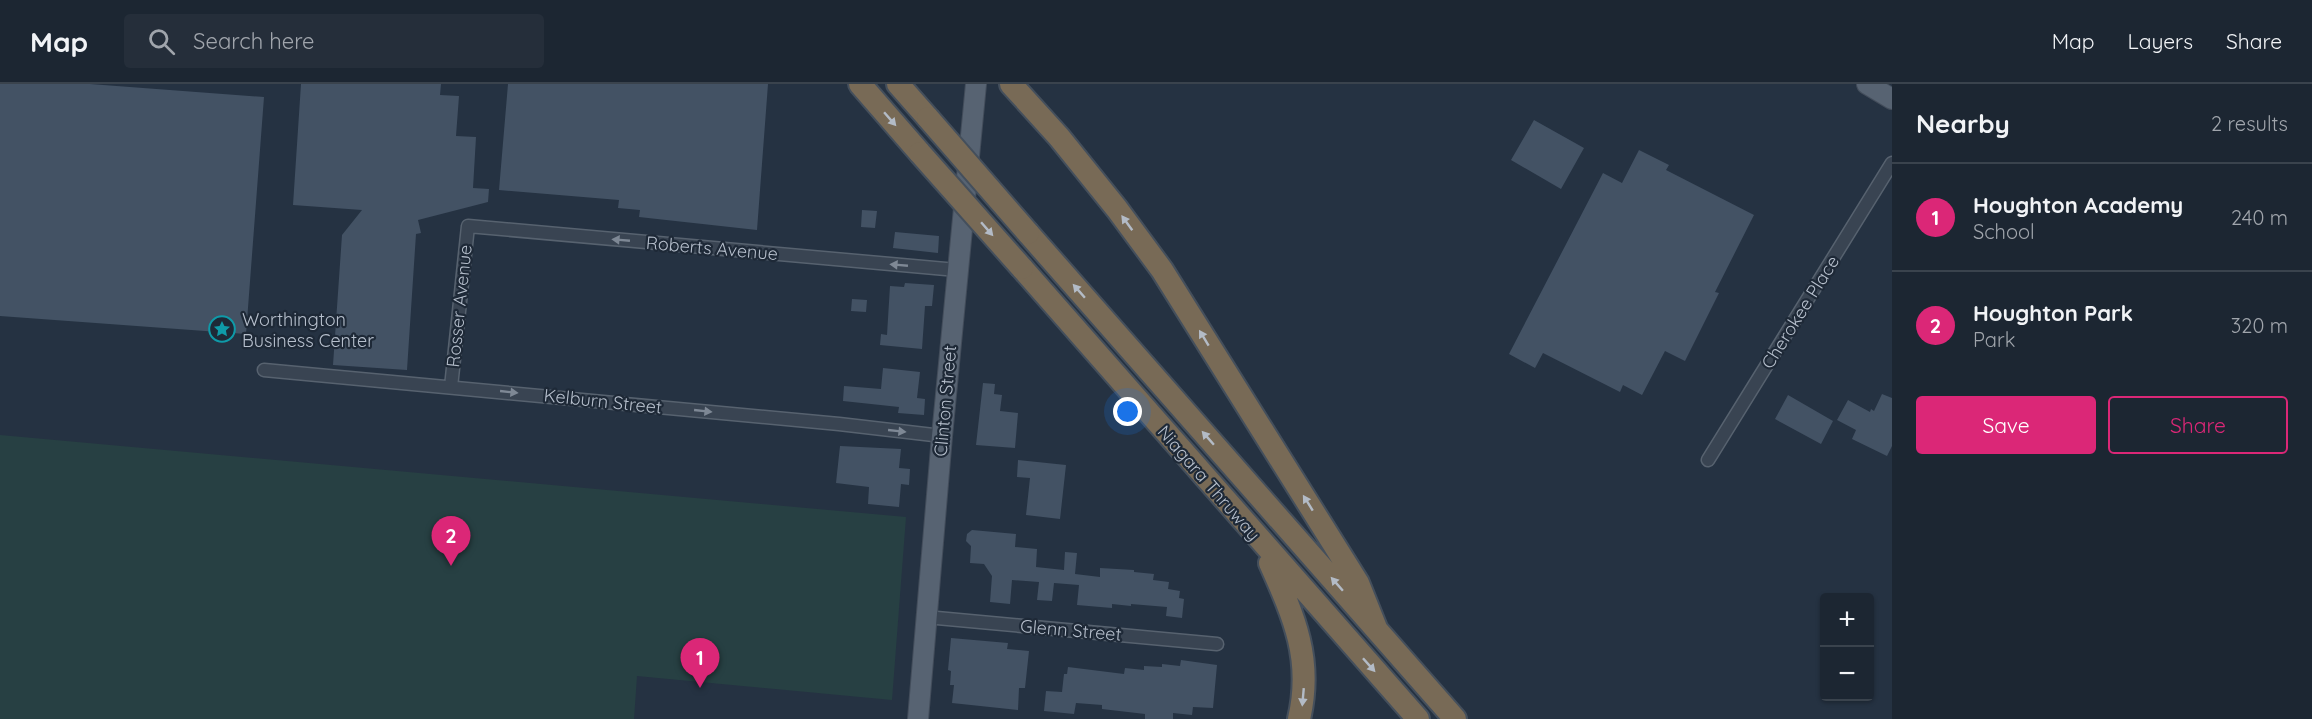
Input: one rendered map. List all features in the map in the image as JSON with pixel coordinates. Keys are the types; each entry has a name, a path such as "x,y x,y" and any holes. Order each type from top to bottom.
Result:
{"highway":[{"name":"Niagara Thruway","path":"860,84 1418,719"},
{"name":"Niagara Thruway","path":"898,84 1455,719"},
{"path":"1011,84 1066,146 1162,270 1358,583 1376,628"},
{"path":"1261,542 1287,600 1303,652 1304,694 1299,719"}],"main road":[{"name":"Clinton Street","path":"918,719 957,270 976,84"},
{"path":"1867,84 1892,99"}],"street":[{"name":"Cherokee Place","path":"1708,460 1892,163"},
{"name":"Roberts Avenue","path":"468,226 957,270"},
{"name":"Rosser Avenue","path":"451,387 468,226"},
{"name":"Kelburn Street","path":"264,370 942,436"},
{"name":"Glenn Street","path":"926,617 1217,644"}],"green space":[{"path":"0,435 906,517 892,700 637,676 634,719 0,719"}],"building":[{"path":"0,84 90,84 264,97 246,334 0,316"},
{"path":"301,84 441,84 440,95 459,96 456,136 476,137 473,188 489,189 488,202 418,220 421,233 416,234 407,370 333,365 342,235 362,210 293,205"},
{"path":"508,84 768,84 757,230 639,217 640,210 618,208 619,200 499,190"},
{"path":"1534,120 1584,148 1561,189 1511,160"},
{"path":"1639,150 1669,165 1666,170 1754,215 1715,292 1719,293 1685,361 1665,351 1642,395 1623,385 1620,392 1543,353 1535,368 1509,354 1603,173 1622,183"},
{"path":"862,210 877,211 875,228 861,227"},
{"path":"895,232 939,236 938,253 893,248"},
{"path":"905,283 934,285 932,306 925,306 922,349 880,345 881,334 887,335 890,286 904,287"},
{"path":"852,299 867,300 866,312 851,311"},
{"path":"883,368 920,372 917,398 925,399 924,415 898,413 899,407 843,401 844,386 881,389"},
{"path":"983,383 995,384 994,394 1002,395 1000,411 1018,413 1015,448 976,445"},
{"path":"1882,394 1892,398 1892,446 1887,456 1852,439 1856,430 1837,420 1848,400 1870,412 1871,409 1874,411"},
{"path":"1788,395 1833,421 1821,444 1775,419"},
{"path":"840,446 901,449 899,468 910,469 909,485 901,484 899,507 868,504 869,487 836,483"},
{"path":"1018,460 1066,465 1060,519 1026,515 1030,478 1017,477"},
{"path":"972,530 1016,534 1015,547 1037,549 1036,567 1064,570 1065,552 1077,553 1075,574 1100,577 1100,568 1154,574 1153,580 1169,582 1168,589 1180,591 1179,598 1184,599 1182,618 1166,616 1167,607 1112,604 1112,608 1077,605 1079,585 1054,583 1052,601 1037,600 1039,582 1012,580 1010,604 990,602 992,576 984,564 970,563 971,546 966,541 967,534"},
{"path":"951,638 1008,643 1007,649 1029,651 1025,688 1019,688 1018,710 952,703 954,685 950,685 951,671 948,670"},
{"path":"1181,660 1217,665 1213,708 1193,707 1192,715 1173,713 1173,719 1145,719 1145,714 1102,709 1102,705 1076,703 1074,714 1044,711 1046,691 1062,692 1064,674 1067,674 1068,667 1124,674 1125,668 1144,670 1144,666 1162,667 1162,664 1180,666"}],"place":[{"name":"Worthington Business Center","path":"222,329"},
{"name":"Houghton Park","path":"451,566"},
{"name":"Houghton Academy","path":"700,688"}]}
